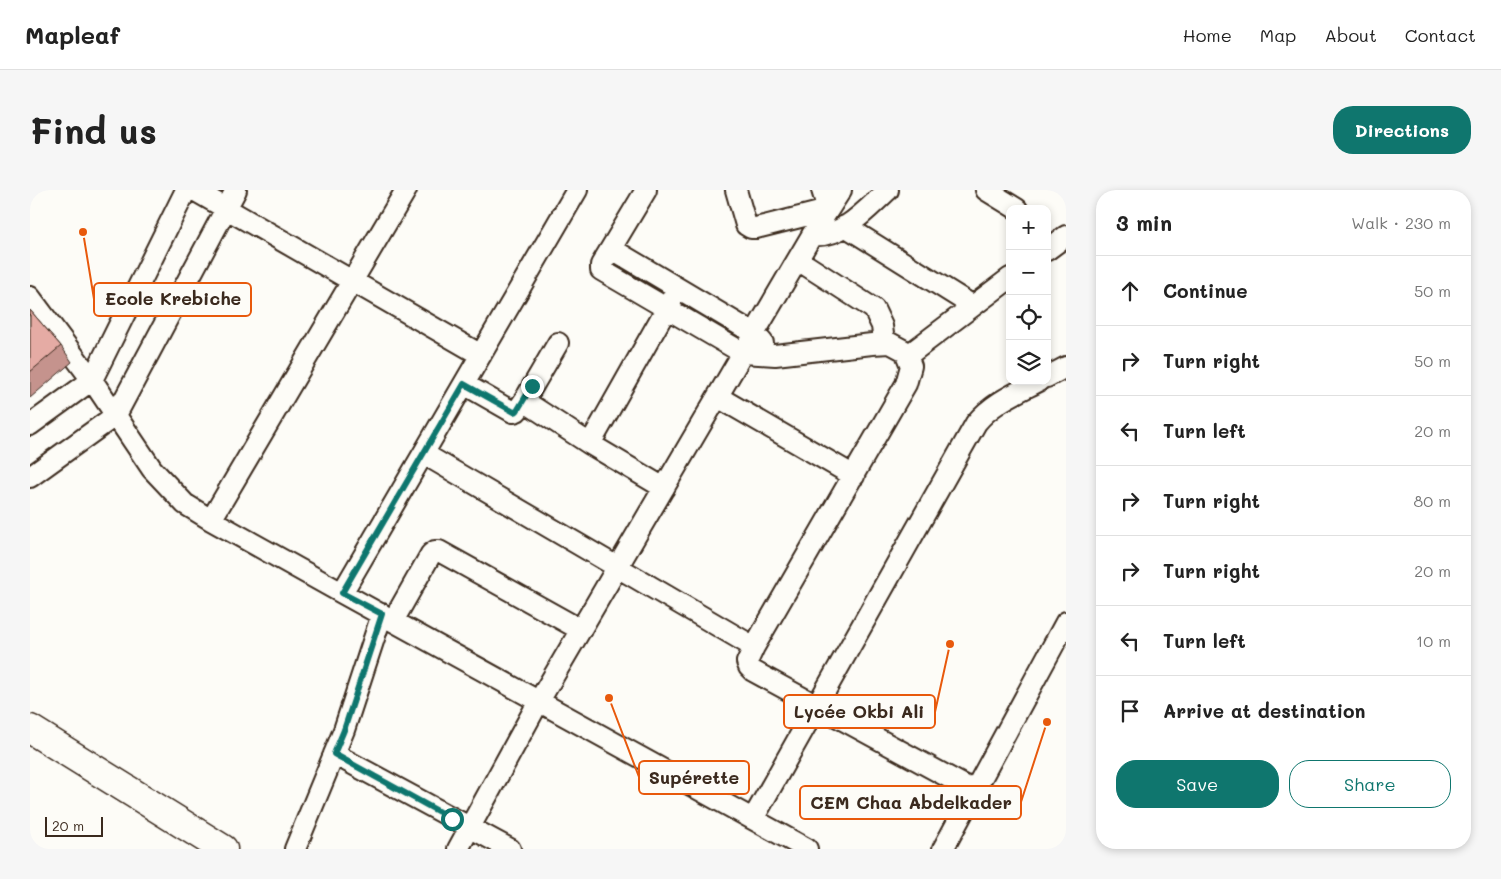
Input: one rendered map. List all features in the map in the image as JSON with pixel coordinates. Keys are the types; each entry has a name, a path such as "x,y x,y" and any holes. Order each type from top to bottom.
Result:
{"main road":[{"path":"32,734 223,849"}],"street":[{"path":"30,425 92,380 186,190"},
{"path":"194,190 481,355"},
{"path":"30,477 116,415 236,190"},
{"path":"211,520 406,190"},
{"path":"342,593 577,190"},
{"path":"646,190 601,266 601,270 743,353 775,355 884,343 896,345 907,356 911,366 906,384 747,659 749,667 974,791"},
{"path":"736,190 746,224 751,228 828,210"},
{"path":"822,190 828,210"},
{"path":"458,849 539,701 840,190"},
{"path":"812,235 822,236 834,233 888,190"},
{"path":"986,190 1010,205"},
{"path":"845,226 974,306"},
{"path":"1051,245 1059,234"},
{"path":"612,249 755,334 775,355"},
{"path":"798,260 874,309 882,326 884,343"},
{"path":"907,356 1006,281"},
{"path":"590,444 678,288"},
{"path":"30,297 92,380 158,476 185,504 752,820 775,840 807,849"},
{"path":"464,384 514,412 517,411 558,343"},
{"path":"1051,375 1066,367"},
{"path":"752,820 976,423 994,405 1032,385"},
{"path":"718,397 854,476"},
{"path":"524,400 590,444 664,488"},
{"path":"424,454 754,647"},
{"path":"295,849 388,617 431,554 435,551 440,551 581,630"},
{"path":"943,849 1066,622"},
{"path":"334,754 510,849"}],"building":[{"path":"30,310 61,346 30,372"}],"place":[{"name":"Ecole Krebiche","path":"83,232"},
{"name":"Lycée Okbi Ali","path":"950,644"},
{"name":"Supérette","path":"609,698"},
{"name":"CEM Chaa Abdelkader","path":"1047,722"}],"route":[{"path":"452,819 334,754 344,730 368,650 382,614 342,593 464,384 514,412 517,411 532,386"}]}
